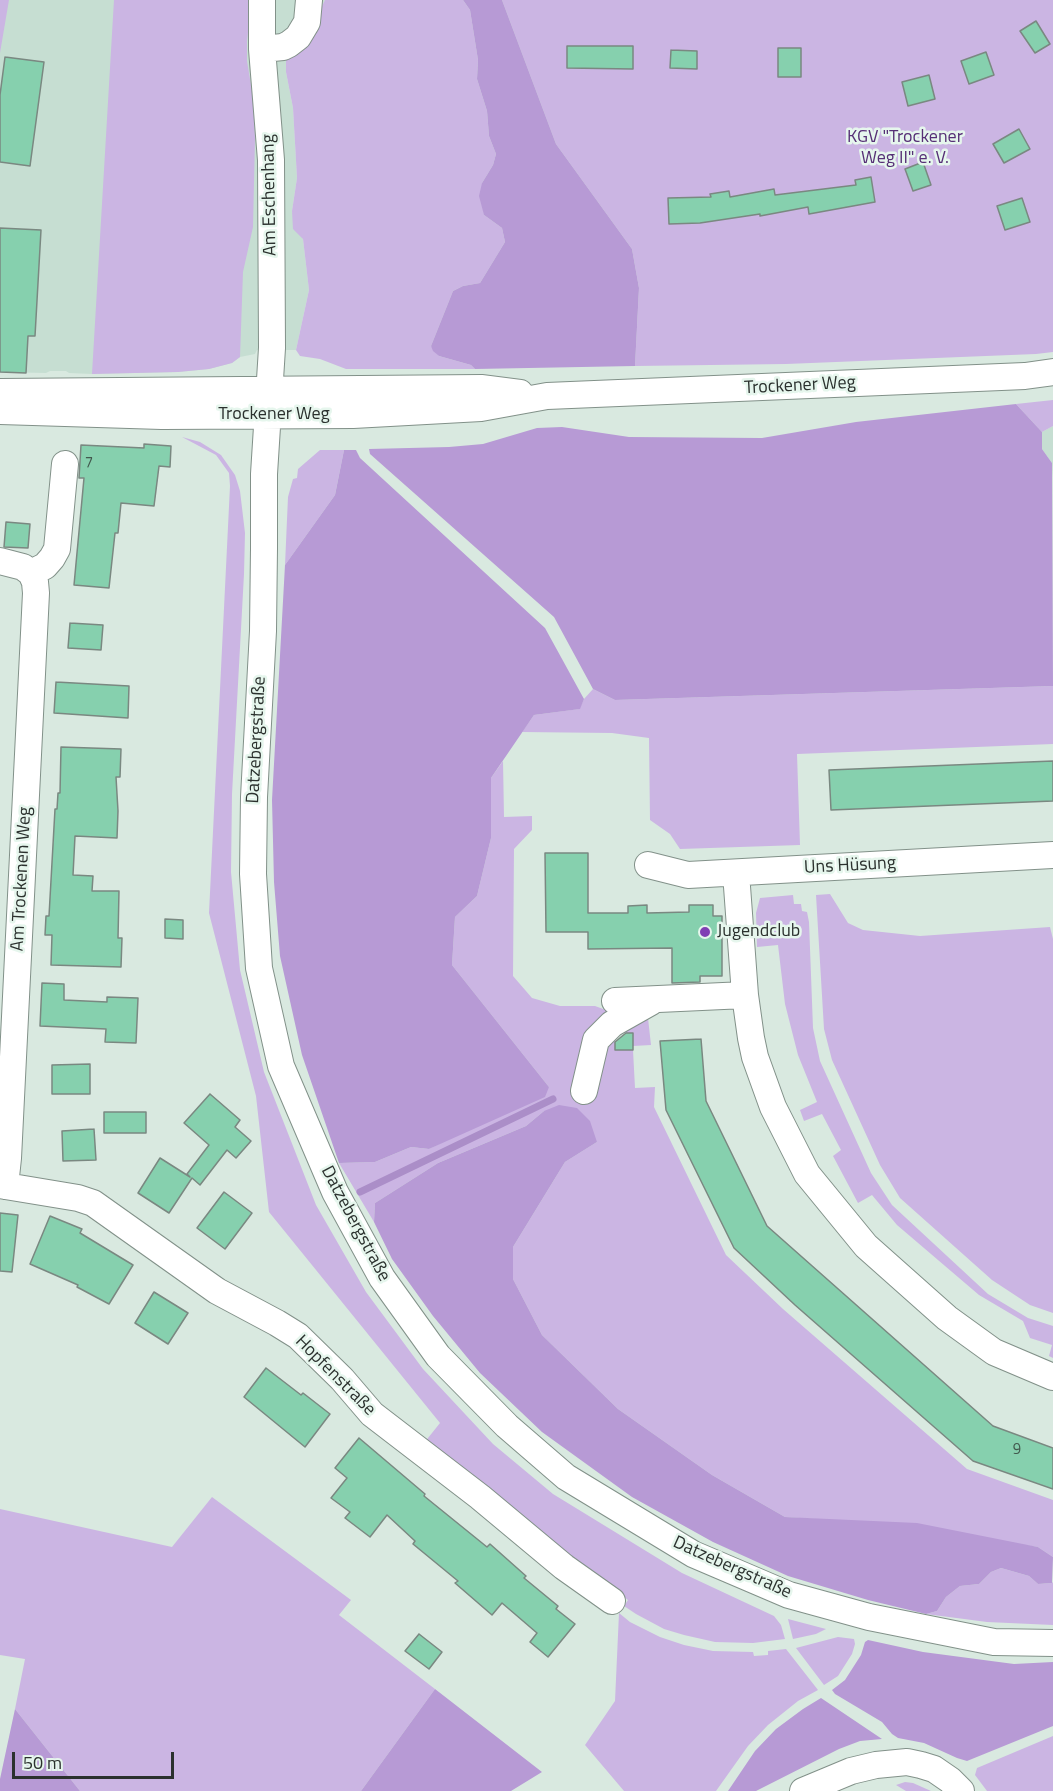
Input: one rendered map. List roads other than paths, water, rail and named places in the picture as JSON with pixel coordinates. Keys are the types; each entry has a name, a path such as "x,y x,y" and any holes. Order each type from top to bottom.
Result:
{"street":[{"name":"Am Eschenhang","path":"262,0 262,49 271,160 272,348 269,390"},
{"path":"262,49 283,47 298,37 307,22 309,0"},
{"name":"Trockener Weg","path":"0,411 162,416 353,415 482,408 547,396 1024,376 1053,372"},
{"name":"Trockener Weg","path":"0,392 481,388 547,396"},
{"name":"Datzebergstraße","path":"269,390 264,474 263,631 254,796 254,874 259,968 281,1066 335,1192 382,1278 438,1356 507,1426 566,1477 693,1554 789,1595 869,1617 994,1642 1053,1643"},
{"path":"0,561 23,567 31,573 45,566 52,558 57,549 65,464"},
{"name":"Am Trockenen Weg","path":"2,1186 8,1158 36,593 31,573"},
{"name":"Uns Hüsung","path":"648,865 687,875 1053,855"},
{"path":"736,873 745,995 755,1057 773,1107 807,1174 866,1246 947,1318 994,1352 1053,1377"},
{"path":"615,1001 745,995"},
{"path":"584,1091 596,1040 612,1024 654,1000"},
{"name":"Hopfenstraße","path":"2,1186 78,1198 93,1203 217,1291 298,1336 342,1379 372,1414 480,1497 564,1567 612,1601"},
{"path":"803,1791 851,1772 883,1764 907,1762 934,1769 961,1791"}],"waterway":[{"path":"360,1192 553,1099"}],"place":[{"name":"Jugendclub","path":"705,932"}],"park label":[{"name":"KGV \"Trockener Weg II\" e. V.","path":"905,148"}]}
